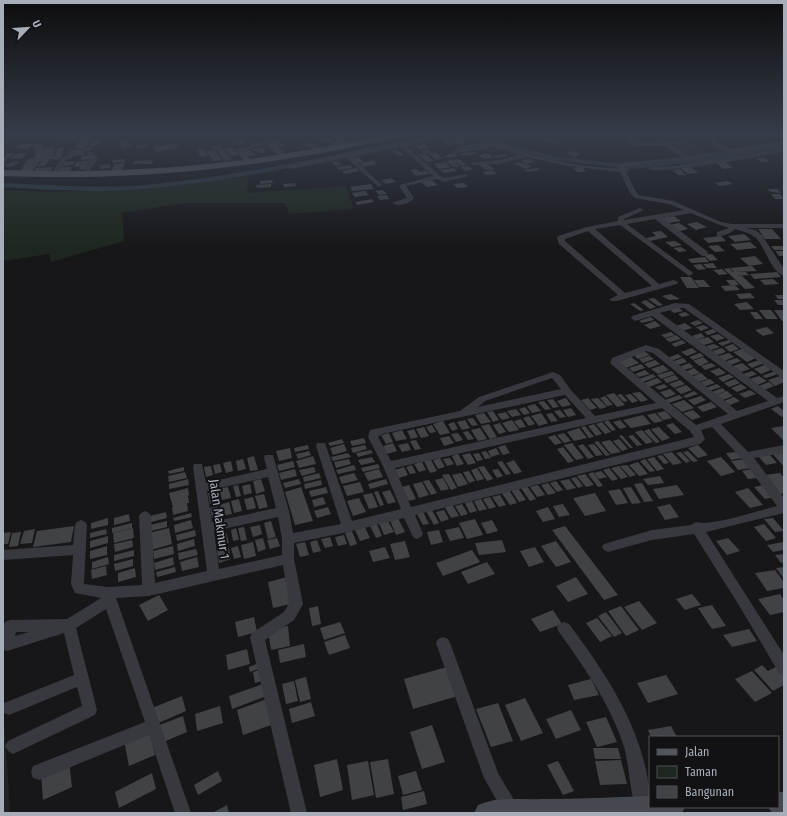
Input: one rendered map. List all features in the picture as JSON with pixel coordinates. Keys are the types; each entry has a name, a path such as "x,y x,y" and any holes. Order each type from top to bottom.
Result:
{"main road":[{"path":"4,172 84,175 145,172"}],"street":[{"path":"365,172 379,185"},
{"path":"432,172 438,177 447,180 466,176"},
{"path":"623,172 633,193 637,197 671,202 719,223 744,229 759,237 775,263 784,274"},
{"path":"395,203 408,201 411,198 402,186 403,185 438,177"},
{"path":"640,210 620,218 622,223 690,274"},
{"path":"623,296 562,242 561,238 589,228 692,212"},
{"path":"657,217 705,254"},
{"path":"733,226 784,226"},
{"path":"720,234 731,230 733,226"},
{"path":"589,228 658,286"},
{"path":"614,299 674,282"},
{"path":"635,318 678,305 686,306 784,375"},
{"path":"654,313 780,400"},
{"path":"288,539 348,527 700,439 694,429 615,363 615,360 646,348 651,348 736,415"},
{"path":"459,415 482,399 549,375 557,377 567,391 593,420"},
{"path":"416,534 388,466 373,437 374,433 567,391"},
{"path":"694,429 780,400"},
{"path":"388,466 665,404"},
{"path":"608,547 652,535 716,526 784,508 746,456 714,422"},
{"path":"321,446 348,527"},
{"path":"746,456 784,449"},
{"path":"269,458 283,511 288,539 288,559 296,604 289,616 257,637 299,813"},
{"name":"Jalan Makmur 1","path":"198,467 214,575"},
{"path":"201,488 273,472"},
{"path":"207,528 283,511"},
{"path":"145,516 149,590"},
{"path":"81,526 77,584 80,589 110,596 149,590 288,559"},
{"path":"696,528 746,603 784,668"},
{"path":"3,555 80,550"},
{"path":"13,746 90,710 69,625 110,596"},
{"path":"110,596 183,813"},
{"path":"564,628 588,663 626,731 635,764 644,808"},
{"path":"443,643 492,778 512,810"},
{"path":"10,708 83,678"},
{"path":"39,772 154,726"},
{"path":"486,813 512,810 541,812 649,808"}],"shaded area":[{"path":"3,709 8,776 10,813 3,813"}],"green space":[{"path":"248,176 247,193 346,186 354,209 289,214 285,203 185,203 122,213 124,241 51,262 49,254 3,261 3,190 42,192 132,190"}],"building":[{"path":"343,172 354,172 345,174"},
{"path":"412,172 427,172 429,174 416,176"},
{"path":"482,172 495,172 497,174 486,175"},
{"path":"674,172 683,172 686,175 678,175"},
{"path":"686,172 698,173 688,174"},
{"path":"391,178 396,182 386,184 381,180"},
{"path":"272,180 273,183 260,184 260,181"},
{"path":"432,180 438,185 427,187 421,182"},
{"path":"728,181 733,184 719,186 715,183"},
{"path":"295,183 296,186 284,187 283,184"},
{"path":"464,183 468,187 457,188 453,184"},
{"path":"271,184 271,187 257,188 256,185"},
{"path":"371,184 374,189 352,191 350,187"},
{"path":"767,189 777,189 781,193 771,192"},
{"path":"383,190 387,194 379,195 375,191"},
{"path":"365,191 369,195 355,197 352,193"},
{"path":"771,194 780,194 784,199 775,199"},
{"path":"387,195 389,199 380,200 377,196"},
{"path":"372,199 374,202 357,205 355,202"},
{"path":"674,216 681,221 668,223 661,218"},
{"path":"697,222 707,227 696,230 687,224"},
{"path":"679,223 688,229 679,231 670,225"},
{"path":"758,229 772,229 781,239 765,239"},
{"path":"661,231 668,237 650,241 646,238 656,236 652,232"},
{"path":"744,234 751,240 735,242 728,236"},
{"path":"721,236 726,241 708,243 703,238"},
{"path":"675,241 682,245 672,247 665,242"},
{"path":"750,242 757,248 737,250 730,244"},
{"path":"718,245 725,251 715,252 708,246"},
{"path":"771,246 784,246 784,250 774,250"},
{"path":"681,247 687,251 679,252 673,248"},
{"path":"775,251 784,251 784,256 779,256"},
{"path":"712,254 718,260 710,261 704,255"},
{"path":"755,256 763,264 749,266 740,258"},
{"path":"705,257 709,262 692,263 688,259"},
{"path":"713,263 717,268 707,268 703,264"},
{"path":"701,264 706,269 698,270 693,265"},
{"path":"752,266 757,271 734,272 730,268"},
{"path":"729,268 733,272 745,271 749,275 736,276 742,276 755,288 745,289 724,269"},
{"path":"722,269 728,274 719,275 713,270"},
{"path":"777,272 781,277 754,279 750,274"},
{"path":"680,277 691,277 699,288 687,288"},
{"path":"773,279 779,284 765,285 760,280"},
{"path":"694,280 704,280 710,287 699,287"},
{"path":"726,280 735,280 739,285 730,285"},
{"path":"735,285 740,290 725,291 721,286"},
{"path":"750,293 755,298 740,299 736,294"},
{"path":"671,294 680,299 669,300 662,296"},
{"path":"775,295 784,295 784,299 778,299"},
{"path":"654,298 663,305 658,306 648,299"},
{"path":"646,300 656,307 650,309 641,302"},
{"path":"774,300 784,300 784,305 778,305"},
{"path":"747,302 754,309 740,310 734,304"},
{"path":"634,303 644,310 640,311 630,304"},
{"path":"678,307 683,311 674,313 670,310"},
{"path":"759,310 771,310 778,319 766,319"},
{"path":"774,310 784,310 784,321 782,321"},
{"path":"685,312 690,315 682,317 678,314"},
{"path":"750,312 757,312 763,319 755,319"},
{"path":"651,317 654,320 642,323 639,321"},
{"path":"698,320 703,323 695,326 690,323"},
{"path":"655,321 661,326 650,329 644,325"},
{"path":"685,323 692,328 682,331 676,326"},
{"path":"704,325 709,328 701,331 696,327"},
{"path":"767,327 774,333 763,336 755,330"},
{"path":"713,329 717,332 708,335 704,332"},
{"path":"671,332 675,335 665,338 661,335"},
{"path":"701,333 705,337 696,340 692,336"},
{"path":"718,334 725,338 717,341 710,336"},
{"path":"676,335 681,339 670,342 665,339"},
{"path":"708,337 714,342 704,345 697,340"},
{"path":"682,340 686,343 675,347 671,344"},
{"path":"729,340 732,342 722,346 718,343"},
{"path":"714,344 720,347 711,350 706,346"},
{"path":"733,344 739,349 730,352 724,347"},
{"path":"692,348 697,352 687,356 681,352"},
{"path":"722,348 726,352 717,355 712,351"},
{"path":"742,349 756,358 747,362 733,352"},
{"path":"644,351 650,355 638,359 633,355"},
{"path":"700,353 704,356 693,360 689,357"},
{"path":"729,353 734,357 724,361 718,356"},
{"path":"678,354 682,357 671,361 667,358"},
{"path":"630,356 639,363 626,368 617,360"},
{"path":"650,356 654,359 643,363 639,359"},
{"path":"703,357 709,362 700,366 693,361"},
{"path":"683,358 687,362 675,366 671,362"},
{"path":"737,358 741,361 728,366 723,362"},
{"path":"655,360 660,364 649,368 644,364"},
{"path":"759,360 764,363 752,368 747,364"},
{"path":"689,363 694,367 684,370 679,367"},
{"path":"711,363 716,366 705,370 701,366"},
{"path":"742,363 750,369 741,372 733,366"},
{"path":"641,364 645,368 633,372 629,368"},
{"path":"663,365 669,370 658,374 651,369"},
{"path":"765,365 771,370 761,374 754,369"},
{"path":"694,368 700,373 690,376 685,372"},
{"path":"719,368 726,373 717,376 710,371"},
{"path":"645,370 650,374 639,377 635,374"},
{"path":"671,371 675,374 661,379 657,375"},
{"path":"752,371 757,374 747,378 743,374"},
{"path":"775,371 778,374 766,378 762,376"},
{"path":"701,373 708,379 698,382 691,377"},
{"path":"653,374 656,377 643,382 639,379"},
{"path":"729,374 734,377 723,382 718,378"},
{"path":"675,375 679,379 667,383 663,379"},
{"path":"759,376 767,381 757,385 749,379"},
{"path":"780,376 784,379 784,382 775,386 768,380"},
{"path":"657,378 662,382 649,387 644,383"},
{"path":"710,379 715,383 703,387 698,383"},
{"path":"735,379 740,383 729,387 724,383"},
{"path":"680,380 685,384 674,388 669,384"},
{"path":"769,382 774,386 764,390 759,386"},
{"path":"664,384 668,387 659,390 655,387"},
{"path":"717,384 721,387 709,391 705,388"},
{"path":"741,384 747,388 737,392 731,388"},
{"path":"686,385 692,390 681,394 675,389"},
{"path":"722,388 726,391 716,395 712,392"},
{"path":"670,389 676,394 666,398 660,392"},
{"path":"750,390 756,394 745,398 739,394"},
{"path":"694,391 698,394 686,398 683,396"},
{"path":"727,391 733,396 723,400 717,395"},
{"path":"640,392 648,400 641,402 632,393"},
{"path":"614,393 625,405 617,407 606,395"},
{"path":"621,394 628,401 624,402 617,395"},
{"path":"631,394 638,401 632,403 625,395"},
{"path":"679,395 683,398 669,403 665,400"},
{"path":"605,396 613,405 607,406 600,398"},
{"path":"701,396 706,400 694,405 688,400"},
{"path":"734,397 740,401 730,405 724,401"},
{"path":"566,398 571,405 562,407 557,401"},
{"path":"588,398 597,408 590,410 581,400"},
{"path":"598,398 607,407 600,409 591,399"},
{"path":"553,399 559,407 553,408 547,400"},
{"path":"684,400 694,408 682,412 672,404"},
{"path":"544,401 551,409 545,410 538,402"},
{"path":"711,402 717,407 703,412 697,407"},
{"path":"535,404 541,411 532,413 527,406"},
{"path":"778,406 784,411 784,416 782,417 771,409"},
{"path":"525,407 530,413 524,415 519,409"},
{"path":"571,408 576,415 568,417 563,410"},
{"path":"516,409 521,415 512,417 507,411"},
{"path":"560,410 566,417 560,418 554,411"},
{"path":"693,410 701,417 692,420 683,413"},
{"path":"493,411 499,420 493,422 487,412"},
{"path":"665,411 672,418 663,420 657,413"},
{"path":"506,412 510,418 502,420 497,414"},
{"path":"484,413 491,422 481,424 475,415"},
{"path":"541,413 548,423 539,426 531,416"},
{"path":"552,413 558,421 551,422 546,414"},
{"path":"655,413 663,421 654,423 647,415"},
{"path":"643,415 651,424 631,428 623,420"},
{"path":"529,416 535,424 529,426 523,418"},
{"path":"473,418 478,425 472,426 467,419"},
{"path":"521,419 526,427 519,428 514,421"},
{"path":"465,420 470,428 462,430 457,422"},
{"path":"512,420 519,430 509,432 502,423"},
{"path":"608,420 616,430 612,431 604,422"},
{"path":"620,420 627,427 620,429 613,422"},
{"path":"443,421 450,433 440,435 433,424"},
{"path":"454,422 458,429 452,431 448,424"},
{"path":"602,422 611,432 605,434 596,424"},
{"path":"500,423 506,432 499,434 493,425"},
{"path":"673,423 682,432 675,434 666,425"},
{"path":"489,424 497,437 490,439 481,426"},
{"path":"594,424 602,434 596,436 588,426"},
{"path":"432,425 436,432 430,433 426,427"},
{"path":"585,426 594,437 589,438 581,427"},
{"path":"424,427 429,436 421,438 416,429"},
{"path":"659,427 670,438 662,441 651,429"},
{"path":"784,427 784,441 771,428"},
{"path":"480,428 487,439 478,441 471,430"},
{"path":"579,428 587,438 574,441 567,432"},
{"path":"414,429 418,437 411,439 407,431"},
{"path":"649,429 660,442 656,443 644,431"},
{"path":"402,430 407,439 396,441 392,433"},
{"path":"642,430 653,442 646,444 635,432"},
{"path":"468,431 474,439 468,440 463,432"},
{"path":"389,433 393,442 386,444 381,435"},
{"path":"458,433 463,440 456,442 451,434"},
{"path":"564,433 571,441 564,443 557,435"},
{"path":"555,435 562,443 555,445 548,437"},
{"path":"622,435 633,448 630,448 619,436"},
{"path":"633,435 642,445 637,446 628,436"},
{"path":"449,436 454,443 444,446 440,438"},
{"path":"364,438 366,443 352,446 350,441"},
{"path":"342,439 344,443 330,446 328,443"},
{"path":"619,439 628,449 622,451 613,441"},
{"path":"416,440 421,449 415,450 410,441"},
{"path":"610,440 621,452 611,454 601,442"},
{"path":"598,441 610,455 606,456 594,442"},
{"path":"393,443 397,451 387,454 383,446"},
{"path":"408,443 411,450 402,452 398,445"},
{"path":"572,443 584,458 576,460 564,445"},
{"path":"344,444 347,451 333,455 330,448"},
{"path":"583,444 594,457 588,459 578,446"},
{"path":"594,444 603,455 596,456 588,445"},
{"path":"308,445 309,449 295,452 294,448"},
{"path":"365,445 367,449 353,453 351,448"},
{"path":"505,445 510,453 503,455 498,447"},
{"path":"698,445 708,455 698,458 688,448"},
{"path":"563,447 574,461 568,463 557,449"},
{"path":"290,448 292,458 279,461 276,451"},
{"path":"496,448 500,454 491,457 488,451"},
{"path":"371,450 373,453 358,457 356,453"},
{"path":"309,451 311,455 298,459 296,454"},
{"path":"486,451 491,458 485,459 481,452"},
{"path":"688,451 698,461 693,462 683,452"},
{"path":"784,451 784,467 772,453"},
{"path":"672,452 682,463 673,465 663,454"},
{"path":"681,452 690,461 686,463 676,453"},
{"path":"737,452 742,458 731,460 726,453"},
{"path":"348,453 351,457 333,461 331,457"},
{"path":"470,453 476,463 468,465 462,455"},
{"path":"479,453 483,460 477,461 473,454"},
{"path":"458,454 464,464 457,466 452,456"},
{"path":"769,454 777,463 766,465 758,456"},
{"path":"662,455 669,463 664,464 657,456"},
{"path":"254,456 258,470 250,471 247,458"},
{"path":"313,456 316,464 299,468 296,461"},
{"path":"372,457 375,462 361,465 358,460"},
{"path":"654,457 664,469 657,471 647,459"},
{"path":"721,457 735,472 721,476 707,461"},
{"path":"440,458 445,467 438,469 433,460"},
{"path":"450,458 454,464 447,466 443,459"},
{"path":"243,459 246,469 238,471 236,461"},
{"path":"349,459 351,464 336,468 334,462"},
{"path":"645,459 655,471 650,472 640,461"},
{"path":"745,459 751,468 738,470 731,461"},
{"path":"431,460 437,471 430,473 424,461"},
{"path":"514,460 522,472 514,474 506,463"},
{"path":"231,461 233,471 226,473 223,463"},
{"path":"293,461 295,467 279,471 277,465"},
{"path":"502,461 511,474 506,475 497,462"},
{"path":"422,462 426,470 419,472 414,464"},
{"path":"638,462 648,474 639,476 629,465"},
{"path":"220,464 222,472 215,474 213,465"},
{"path":"378,464 380,468 363,472 361,468"},
{"path":"354,465 356,470 338,474 336,470"},
{"path":"412,465 416,473 410,474 406,467"},
{"path":"627,465 636,475 630,477 620,466"},
{"path":"211,466 213,475 206,477 204,467"},
{"path":"484,466 493,479 487,481 478,467"},
{"path":"619,466 628,477 621,479 611,468"},
{"path":"184,467 184,471 169,474 168,471"},
{"path":"314,467 316,472 302,476 299,470"},
{"path":"404,467 408,475 399,478 395,470"},
{"path":"477,468 484,479 477,481 471,470"},
{"path":"609,468 618,479 612,481 603,470"},
{"path":"295,469 297,476 281,480 279,473"},
{"path":"379,469 383,477 368,481 364,473"},
{"path":"498,469 503,476 497,478 492,470"},
{"path":"751,469 757,478 748,479 742,471"},
{"path":"469,471 475,481 469,483 463,472"},
{"path":"601,471 607,477 599,479 594,473"},
{"path":"185,472 187,478 169,482 168,476"},
{"path":"593,472 603,486 598,487 588,474"},
{"path":"319,473 321,478 304,482 303,477"},
{"path":"354,473 358,480 342,484 339,477"},
{"path":"461,473 468,484 458,487 452,475"},
{"path":"780,473 784,478 784,493 780,494 765,475"},
{"path":"449,474 457,488 451,490 442,475"},
{"path":"585,474 594,485 586,487 577,476"},
{"path":"660,476 664,483 648,485 643,479"},
{"path":"576,477 583,486 578,488 571,478"},
{"path":"443,478 449,489 441,491 435,480"},
{"path":"188,479 189,485 169,489 169,484"},
{"path":"261,479 265,491 256,494 253,481"},
{"path":"299,479 301,484 285,488 283,483"},
{"path":"386,479 388,484 370,489 368,484"},
{"path":"569,479 576,488 567,490 560,481"},
{"path":"321,480 322,485 305,489 304,484"},
{"path":"429,480 437,493 431,495 423,481"},
{"path":"556,481 563,490 557,492 550,483"},
{"path":"360,482 364,492 347,496 343,486"},
{"path":"422,482 429,495 419,498 413,484"},
{"path":"548,483 556,493 548,495 541,485"},
{"path":"642,483 653,501 644,502 634,484"},
{"path":"250,484 252,493 244,495 242,486"},
{"path":"238,485 241,496 236,497 233,486"},
{"path":"409,485 416,499 409,501 402,487"},
{"path":"538,485 545,495 537,497 530,487"},
{"path":"677,485 684,495 659,499 653,489"},
{"path":"763,485 774,497 765,499 754,487"},
{"path":"527,486 536,499 530,501 521,488"},
{"path":"228,487 231,498 222,500 219,489"},
{"path":"301,487 313,521 295,525 285,492"},
{"path":"326,487 328,493 311,497 309,491"},
{"path":"631,487 641,503 632,504 623,488"},
{"path":"188,488 188,511 173,515 173,507 169,493"},
{"path":"518,488 526,500 519,502 511,490"},
{"path":"748,488 763,505 750,508 735,492"},
{"path":"620,489 628,503 616,505 608,491"},
{"path":"390,490 396,502 388,504 382,492"},
{"path":"509,490 517,503 510,505 501,492"},
{"path":"217,491 219,501 210,504 208,493"},
{"path":"378,491 384,505 380,506 374,492"},
{"path":"372,493 378,507 369,509 363,495"},
{"path":"595,493 606,511 585,516 573,498"},
{"path":"264,494 268,507 259,509 255,496"},
{"path":"500,495 506,505 499,507 492,497"},
{"path":"253,497 256,508 247,510 244,499"},
{"path":"323,497 326,504 314,507 312,500"},
{"path":"490,497 496,507 489,509 483,499"},
{"path":"359,498 366,512 353,516 347,501"},
{"path":"239,499 242,511 234,513 231,501"},
{"path":"481,499 487,509 479,511 474,501"},
{"path":"472,501 477,511 470,513 465,503"},
{"path":"229,502 232,514 223,516 220,505"},
{"path":"452,504 459,516 451,518 444,506"},
{"path":"462,504 468,514 461,516 455,506"},
{"path":"563,504 570,515 559,517 553,506"},
{"path":"670,504 679,517 665,520 657,507"},
{"path":"217,506 220,516 212,518 210,508"},
{"path":"328,507 331,514 317,518 314,511"},
{"path":"548,507 555,519 543,522 536,511"},
{"path":"432,510 439,523 434,525 426,511"},
{"path":"444,510 449,519 441,522 436,512"},
{"path":"166,512 167,518 151,522 150,516"},
{"path":"423,512 429,524 423,525 417,514"},
{"path":"191,513 192,517 174,521 173,518"},
{"path":"129,514 130,521 114,525 114,518"},
{"path":"108,518 108,525 91,529 91,523"},
{"path":"398,518 405,532 396,535 390,520"},
{"path":"773,518 784,531 775,532 764,519"},
{"path":"475,519 483,535 467,539 459,523"},
{"path":"191,520 193,528 175,533 174,525"},
{"path":"492,520 498,531 487,534 481,523"},
{"path":"167,521 167,527 151,531 150,525"},
{"path":"271,521 276,537 268,539 264,523"},
{"path":"388,521 394,532 384,535 379,523"},
{"path":"132,523 132,528 112,533 112,528"},
{"path":"377,524 382,536 376,538 370,526"},
{"path":"764,524 776,538 766,541 754,527"},
{"path":"260,525 262,534 253,537 250,527"},
{"path":"74,526 71,542 33,547 37,531"},
{"path":"565,526 618,595 604,600 552,530"},
{"path":"244,527 247,540 241,541 238,528"},
{"path":"365,527 370,538 360,541 355,530"},
{"path":"459,527 464,538 450,541 445,530"},
{"path":"133,528 134,538 114,543 113,533"},
{"path":"169,528 172,544 151,550 149,533"},
{"path":"236,528 239,540 233,541 231,530"},
{"path":"35,529 32,543 20,544 24,531"},
{"path":"106,529 107,534 90,538 90,533"},
{"path":"195,530 196,536 177,541 176,535"},
{"path":"439,530 443,542 431,545 427,532"},
{"path":"352,531 357,544 350,546 345,533"},
{"path":"11,532 8,544 3,544 3,533"},
{"path":"21,532 18,546 9,547 12,533"},
{"path":"226,532 229,543 220,545 217,534"},
{"path":"344,535 347,544 338,546 335,537"},
{"path":"108,536 108,543 90,548 90,541"},
{"path":"330,537 333,546 325,548 321,539"},
{"path":"263,538 266,549 258,552 255,540"},
{"path":"277,538 280,546 270,549 267,540"},
{"path":"728,538 740,551 727,555 716,541"},
{"path":"194,539 195,546 178,551 177,544"},
{"path":"132,540 133,547 115,552 114,544"},
{"path":"317,540 321,551 313,553 310,542"},
{"path":"502,540 506,552 479,555 475,543"},
{"path":"405,541 410,557 395,560 390,544"},
{"path":"556,541 571,562 556,567 541,546"},
{"path":"253,542 256,556 244,559 241,545"},
{"path":"305,542 309,555 300,557 296,544"},
{"path":"784,542 784,550 773,552 767,545"},
{"path":"107,546 107,555 90,559 90,551"},
{"path":"173,546 174,554 154,559 153,551"},
{"path":"238,546 241,557 234,559 231,548"},
{"path":"385,547 390,558 373,562 369,551"},
{"path":"535,547 544,562 529,567 520,551"},
{"path":"229,548 231,559 219,563 217,551"},
{"path":"196,549 198,555 179,560 178,553"},
{"path":"134,550 134,556 114,561 114,555"},
{"path":"472,550 480,562 443,576 436,563"},
{"path":"784,554 784,562 781,563 775,555"},
{"path":"108,557 109,564 92,569 92,562"},
{"path":"173,557 174,565 155,570 154,563"},
{"path":"197,557 199,567 182,571 180,562"},
{"path":"133,559 133,566 115,571 114,564"},
{"path":"487,562 495,574 468,584 461,572"},
{"path":"106,566 107,575 92,579 91,570"},
{"path":"175,567 176,572 157,577 156,572"},
{"path":"784,567 784,579 776,568"},
{"path":"135,568 136,577 118,582 118,573"},
{"path":"775,570 784,582 784,588 767,591 755,573"},
{"path":"287,577 294,603 273,608 268,582"},
{"path":"576,577 588,594 568,602 556,586"},
{"path":"692,594 701,605 685,610 676,599"},
{"path":"780,594 784,600 784,612 770,615 758,599"},
{"path":"159,595 168,610 148,621 139,605"},
{"path":"639,601 657,623 642,630 624,607"},
{"path":"712,605 726,626 712,629 698,608"},
{"path":"318,606 321,624 312,626 309,608"},
{"path":"621,606 639,630 626,636 608,611"},
{"path":"553,610 562,624 540,632 531,619"},
{"path":"606,612 622,633 614,637 598,616"},
{"path":"254,617 257,632 238,637 235,622"},
{"path":"597,618 612,636 600,642 586,623"},
{"path":"340,622 345,633 324,640 320,628"},
{"path":"288,626 290,646 271,650 268,631"},
{"path":"749,629 757,641 732,647 723,635"},
{"path":"345,635 350,648 329,655 324,642"},
{"path":"304,644 306,657 280,663 278,650"},
{"path":"247,649 250,664 228,670 226,655"},
{"path":"262,662 263,667 250,672 249,667"},
{"path":"762,665 768,671 776,667 784,675 784,685 773,691 754,670"},
{"path":"447,667 458,696 413,709 404,679"},
{"path":"262,669 265,680 255,683 253,672"},
{"path":"752,671 772,693 755,702 735,679"},
{"path":"666,675 678,694 648,703 637,683"},
{"path":"306,677 311,699 300,702 295,680"},
{"path":"591,679 599,695 574,700 568,685"},
{"path":"294,681 298,701 286,704 282,684"},
{"path":"263,684 267,696 232,709 229,696"},
{"path":"182,696 186,711 156,724 152,708"},
{"path":"525,698 543,733 521,741 505,705"},
{"path":"267,699 274,724 243,735 237,710"},
{"path":"311,702 315,716 292,723 289,709"},
{"path":"498,703 513,741 491,747 476,709"},
{"path":"220,706 223,723 197,731 195,714"},
{"path":"571,710 581,730 556,739 546,719"},
{"path":"183,716 187,732 161,743 157,726"},
{"path":"606,717 617,742 597,747 586,722"},
{"path":"432,725 445,762 422,769 410,732"},
{"path":"671,726 676,736 651,736 648,730"},
{"path":"149,729 155,755 129,766 124,740"},
{"path":"593,748 618,748 621,759 595,759"},
{"path":"337,759 343,790 320,797 314,765"},
{"path":"388,759 394,794 376,798 370,762"},
{"path":"621,760 627,784 600,785 595,761"},
{"path":"69,761 72,787 43,800 41,773"},
{"path":"368,761 374,795 352,800 347,765"},
{"path":"558,761 574,791 563,795 547,765"},
{"path":"218,771 222,781 198,795 194,785"},
{"path":"416,771 422,790 403,795 398,776"},
{"path":"152,773 156,789 119,808 115,792"},
{"path":"424,791 427,804 403,810 401,797"},
{"path":"227,805 229,813 212,813"}],"waterway":[{"path":"3,185 73,189 144,187 219,179 254,172"}]}
